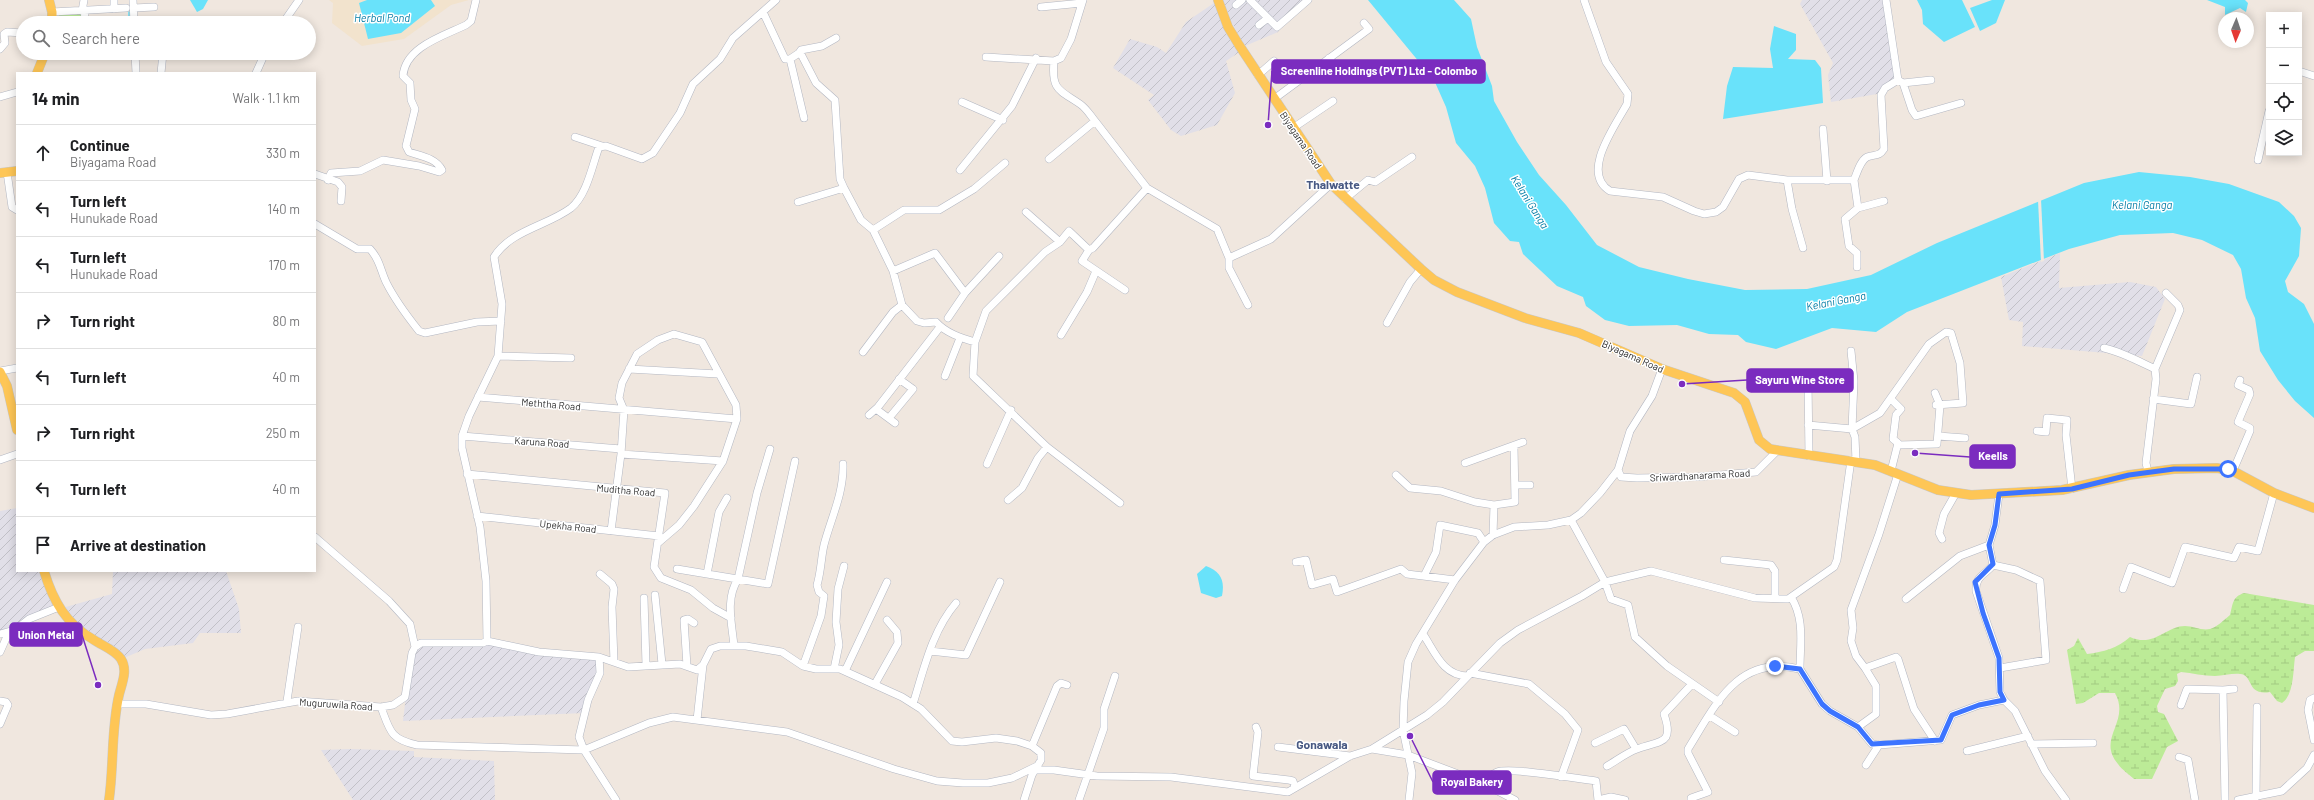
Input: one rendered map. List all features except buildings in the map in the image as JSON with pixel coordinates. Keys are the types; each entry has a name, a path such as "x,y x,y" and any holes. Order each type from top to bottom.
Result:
{"main road":[{"path":"49,0 52,16"},
{"name":"Biyagama Road","path":"1218,0 1228,27 1258,75 1331,184 1345,199 1434,280 1457,292 1526,318 1586,335 1662,369 1726,389 1742,397 1748,406 1759,440 1770,449 1876,465 1923,485 1956,493 1999,494 2072,489 2129,475 2148,472 2188,468 2217,468 2233,470 2274,493 2314,508"},
{"path":"37,72 42,60"},
{"path":"0,372 8,391 16,426"},
{"path":"44,572 58,607 75,626 110,650 121,660 124,670 117,704 108,800"}],"street":[{"path":"83,16 84,0"},
{"path":"114,0 114,9"},
{"path":"133,0 134,16"},
{"path":"288,16 299,0"},
{"path":"328,180 331,174 360,171 383,160 439,172 442,170 439,164 430,159 409,152 406,146 415,109 411,100 410,83 403,76 403,67 422,46 466,25 471,21 476,0"},
{"path":"575,137 642,159 653,153 680,113 693,84 720,59 733,38 776,0"},
{"path":"1236,5 1242,0"},
{"path":"1250,0 1277,27 1308,0"},
{"path":"1584,0 1606,62 1628,94 1627,104 1598,161 1598,180 1603,186 1610,190 1663,197 1704,214 1716,212 1723,207 1742,176 1748,174 1787,180 1854,180"},
{"path":"1886,0 1900,81 1916,116 1962,103"},
{"path":"986,57 1007,59 1036,58 1054,61 1061,58 1066,52 1083,1 1040,7"},
{"path":"134,8 154,7"},
{"path":"52,12 126,8"},
{"path":"763,12 785,59 790,59 801,50 822,46 836,38"},
{"path":"1259,26 1268,18"},
{"path":"1274,99 1369,28 1364,23"},
{"path":"0,49 5,43 4,34 7,32 16,33"},
{"path":"799,53 816,83 835,100 840,179 861,220 873,230 893,271 902,305 917,321 924,323 936,322 940,327 960,338 975,342"},
{"path":"960,170 1003,120 1012,106 1036,58"},
{"path":"1329,58 1337,70"},
{"path":"790,59 804,118"},
{"path":"135,60 136,72"},
{"path":"161,72 162,60"},
{"path":"256,72 261,60"},
{"path":"1054,61 1053,78 1060,91 1086,108 1147,188 1217,229 1229,258 1230,268 1248,305"},
{"path":"1258,75 1274,61"},
{"path":"2302,72 2314,76"},
{"path":"1858,208 1854,180 1861,164 1867,157 1877,156 1884,149 1881,95 1885,88 1900,81 1931,80"},
{"path":"0,97 16,92"},
{"path":"1293,128 1333,101"},
{"path":"962,102 1003,120"},
{"path":"2258,160 2267,120"},
{"path":"1049,160 1095,121"},
{"path":"1823,129 1827,181"},
{"path":"487,641 486,581 477,516 463,454 462,436 478,397 498,356 502,298 494,257 502,247 519,235 571,208 582,192 599,147 602,146"},
{"path":"1345,199 1368,180 1375,182 1412,158"},
{"path":"873,230 904,210 939,210 974,189 1005,163"},
{"path":"8,172 12,206 16,209"},
{"path":"316,174 328,180 338,182 342,187 341,201"},
{"path":"1787,180 1792,209 1803,248"},
{"path":"1229,258 1271,239 1331,184"},
{"path":"798,202 844,188"},
{"path":"1124,290 1082,261 1089,250 1147,188"},
{"path":"1857,267 1857,253 1849,246 1845,218 1858,208 1884,201"},
{"path":"1026,212 1060,242"},
{"path":"316,225 357,249 370,249 378,258 385,280 396,300 419,331 425,334 477,322 501,321"},
{"path":"1089,250 1069,231 1060,242 1045,252 986,311 975,342 973,376 982,387 1011,410 1047,447 1120,503"},
{"path":"893,271 935,253 965,293"},
{"path":"948,318 965,293 999,256"},
{"path":"1387,323 1410,282 1421,269"},
{"path":"1061,335 1087,292 1096,271"},
{"path":"2148,472 2146,463 2155,369 2180,310 2178,305 2166,293"},
{"path":"863,352 894,312 902,305"},
{"path":"869,415 876,409 940,327"},
{"path":"1808,425 1852,429 1880,413 1929,344 1946,332 1951,333 1960,363 1963,403 1938,405"},
{"path":"611,531 618,490 621,451 624,410 619,398 622,383 637,354 658,340 674,334 702,342 736,405 736,419 723,461 694,506 678,525 658,540"},
{"path":"946,376 960,338"},
{"path":"2104,348 2120,351 2135,361 2155,369"},
{"path":"382,707 391,733 401,741 417,745 584,750 649,723 673,717 787,732 894,769 937,781 988,783 1012,778 1036,768 1086,775 1171,777 1288,792 1350,756 1372,749 1403,730 1443,702 1500,643 1518,630 1582,596 1604,582 1650,571 1755,598 1775,598 1790,597 1834,567 1837,560 1853,461 1855,437 1852,429 1854,381 1851,351"},
{"path":"498,356 571,358"},
{"path":"0,372 16,368"},
{"path":"629,369 718,374"},
{"path":"1409,800 1412,773 1403,730 1404,701 1408,662 1423,634 1455,580 1484,542 1493,535 1514,527 1548,525 1571,520 1581,513 1618,470 1630,432 1652,396 1662,369"},
{"path":"2153,399 2191,404 2197,377"},
{"path":"888,418 914,389 899,379"},
{"path":"2233,470 2250,431 2250,428 2238,422 2250,394 2249,390 2238,385 2240,380"},
{"path":"1808,381 1809,456"},
{"path":"1898,445 1937,444 1938,405 1935,393"},
{"name":"Meththa Road","path":"478,397 736,419"},
{"path":"1858,727 1876,714 1876,686 1856,656 1851,640 1853,628 1851,610 1879,534 1895,473 1898,443 1893,439 1896,416 1901,409 1891,399"},
{"path":"876,409 895,423"},
{"path":"987,464 1011,410"},
{"path":"2038,431 2046,432 2047,418 2067,420 2066,435 2072,489"},
{"name":"Karuna Road","path":"462,436 723,461"},
{"path":"1938,436 1965,438"},
{"path":"1465,462 1523,442"},
{"path":"1396,476 1410,488 1441,491 1475,502 1494,505 1515,503 1514,446"},
{"path":"1008,500 1022,488 1038,458 1047,447"},
{"path":"734,646 731,618 732,588 738,579 757,493 770,449"},
{"name":"Sriwardhanarama Road","path":"1618,470 1621,476 1637,478 1756,472 1777,451"},
{"path":"0,460 16,454"},
{"path":"677,569 768,584 795,461"},
{"path":"803,666 821,616 824,596 819,592 817,585 825,543 844,476 843,464"},
{"name":"Muditha Road","path":"467,474 618,490 665,493 654,567 656,572 661,578 691,590 713,608 731,618"},
{"path":"1515,485 1530,484"},
{"path":"1942,539 1939,533 1944,514 1956,493"},
{"path":"2123,589 2131,567 2172,583 2185,547 2234,558 2239,547 2258,550 2274,493"},
{"path":"1993,564 1989,545 1995,525 1999,494"},
{"path":"706,574 719,512 727,498"},
{"path":"1493,535 1494,505"},
{"name":"Upekha Road","path":"477,516 611,531 658,540"},
{"path":"1571,520 1604,582 1611,599 1628,604 1635,637 1667,666 1720,702"},
{"path":"1424,576 1436,552 1440,525 1478,533 1484,542"},
{"path":"316,538 388,601 410,624 415,647 421,643 483,643 487,641 539,652 599,657 635,668 646,665 680,664 697,670 703,665"},
{"path":"1906,599 1960,556 1989,545"},
{"path":"1296,562 1306,560 1312,585 1334,579 1338,592 1401,569 1407,574 1455,580"},
{"path":"1724,560 1771,565 1775,571 1775,598"},
{"path":"1993,564 1975,582 1983,613 1997,650 2000,668 2000,692 2004,700 2015,711 2045,771 2066,800"},
{"path":"1993,564 2016,570 2040,581 2046,660 2000,668"},
{"path":"834,669 839,645 836,622 838,589 844,566"},
{"path":"600,574 612,584 614,590 612,607 614,662"},
{"path":"845,671 887,582"},
{"path":"930,651 966,655 1000,582"},
{"path":"655,595 662,664"},
{"path":"1790,597 1798,609 1801,626 1800,669 1822,704 1830,711 1858,727 1872,744 1879,745 1941,740 1952,715 1979,705 2004,700"},
{"path":"644,598 646,665"},
{"path":"913,704 930,651 946,615 956,603"},
{"path":"0,652 4,634 34,616 58,607"},
{"path":"687,666 684,620 694,623"},
{"path":"875,684 898,643 897,632 887,620"},
{"path":"287,701 298,627"},
{"path":"1423,634 1446,670 1458,676 1469,674 1529,684 1565,714 1578,730 1562,777"},
{"path":"697,720 703,665 711,650 720,646 746,646 782,652 803,666 816,669 834,669 845,671 875,684 913,704 927,714 952,741 962,742 996,738 1018,741 1032,746 1041,753 1041,760 1036,768 1024,800"},
{"name":"Muguruwila Road","path":"117,704 146,704 211,715 227,714 287,701 382,707 393,705 405,697 412,653 415,647"},
{"path":"599,657 600,673 588,700 579,732 584,750 616,800"},
{"path":"1865,668 1896,657 1914,709 1935,741"},
{"path":"1691,800 1691,798 1708,792 1688,753 1688,749 1730,685 1757,669 1775,666 1800,669"},
{"path":"1079,800 1086,775 1104,728 1104,709 1115,676"},
{"path":"1032,746 1056,686 1061,683 1067,685"},
{"path":"1607,766 1636,749 1663,742 1667,737 1668,726 1664,714 1692,684"},
{"path":"2181,705 2187,689 2234,689"},
{"path":"2223,690 2225,800"},
{"path":"2314,698 2308,705 2314,740"},
{"path":"0,701 6,702 8,705 0,724"},
{"path":"2256,797 2257,707"},
{"path":"1710,716 1735,732"},
{"path":"1256,727 1258,732 1253,776 1293,781 1295,787"},
{"path":"1595,743 1624,729 1636,749"},
{"path":"1967,751 2028,736"},
{"path":"2031,744 2093,743"},
{"path":"1866,765 1879,745"},
{"path":"1278,747 1350,756"},
{"path":"1372,749 1408,755 1482,783 1515,800"},
{"path":"2238,800 2282,791 2307,768 2314,756"},
{"path":"2179,757 2188,760 2195,800"},
{"path":"1482,783 1496,772 1506,770 1596,781 1598,800 1612,798 1625,800"},
{"path":"1288,792 1288,800"}],"shaded area":[{"path":"329,0 469,0 451,5 404,39 362,46 332,23 333,3"},
{"path":"1219,0 1311,0 1283,22 1278,32 1245,46"},
{"path":"1802,0 1884,0 1896,77 1877,94 1831,102 1828,75 1833,63 1800,4"},
{"path":"1214,3 1233,40 1241,51 1226,61 1235,93 1217,125 1181,136 1171,130 1148,100 1154,95 1113,68 1130,39 1157,47 1166,53 1186,22"},
{"path":"2060,253 2059,288 2130,282 2156,287 2165,299 2142,356 2022,346 2023,322 2009,320 2001,277"},
{"path":"16,508 16,572 40,572 54,607 11,631 0,634 0,511"},
{"path":"113,572 226,572 239,609 241,633 200,633 193,643 145,649 124,658 83,630 62,608 112,594"},
{"path":"421,642 480,644 597,658 597,677 584,713 403,721 411,653"},
{"path":"350,749 414,751 414,757 494,761 495,800 353,800 321,750"}],"green space":[{"path":"83,13 83,16 59,15"},
{"path":"2244,593 2314,605 2314,651 2305,651 2295,657 2289,694 2282,703 2277,701 2270,692 2257,691 2244,675 2240,674 2211,676 2181,672 2177,674 2178,681 2175,686 2165,689 2157,706 2158,712 2164,714 2178,741 2167,747 2152,779 2134,779 2120,766 2112,755 2110,746 2119,713 2119,703 2115,693 2099,693 2083,703 2076,704 2067,650 2074,646 2078,638 2087,654 2110,649 2130,637 2138,640 2146,640 2178,627 2185,626 2210,629 2218,625 2230,615 2235,599"}],"water":[{"path":"190,0 208,0 203,9 197,12"},
{"name":"Herbal Pond","path":"367,0 431,0 435,6 401,33 368,39 359,3"},
{"name":"Kelani Ganga","path":"1368,0 1454,0 1471,19 1477,47 1492,86 1494,101 1517,142 1539,175 1566,205 1597,245 1639,267 1688,279 1745,290 1807,289 1871,275 1937,243 2084,183 2139,172 2190,177 2229,184 2279,202 2294,216 2301,228 2299,256 2285,281 2288,292 2304,304 2314,324 2314,418 2295,401 2278,380 2260,351 2255,318 2246,298 2241,269 2233,255 2202,240 2173,233 2120,235 2069,249 1907,312 1876,332 1832,328 1776,349 1746,342 1738,335 1709,334 1677,325 1629,326 1605,320 1586,306 1583,297 1557,286 1523,254 1519,242 1510,241 1494,223 1485,188 1475,166 1456,143 1446,107 1434,80"},
{"path":"1917,0 1962,0 1975,27 1944,42 1923,24 1922,10"},
{"path":"1992,0 2005,0 1996,23 1980,31 1970,8"},
{"path":"2207,0 2245,0 2248,3 2246,12 2240,8 2231,12 2225,12 2225,7"},
{"path":"1774,26 1796,34 1796,50 1788,59 1815,60 1821,68 1823,103 1723,119 1727,86 1733,67 1773,68 1770,49"},
{"path":"1206,566 1211,568 1221,577 1223,585 1222,596 1216,598 1201,593 1197,574"}],"pier":[{"path":"2041,199 2044,261 2041,262 2038,200"}],"place":[{"name":"Screenline Holdings (PVT) Ltd - Colombo","path":"1268,125"},
{"name":"Sayuru Wine Store","path":"1682,384"},
{"name":"Keells","path":"1915,453"},
{"name":"Union Metal","path":"98,685"},
{"name":"Royal Bakery","path":"1410,736"}],"district":[{"name":"Thalwatte","path":"1333,185"},
{"name":"Gonawala","path":"1322,745"}],"route":[{"path":"1775,666 1788,666 1800,669 1822,704 1830,711 1858,727 1872,744 1879,745 1941,740 1952,715 1979,705 2004,700 2000,692 1999,658 1976,591 1975,582 1988,571 1993,564 1989,545 1995,525 1999,494 2072,489 2129,475 2174,469 2228,469"}]}
